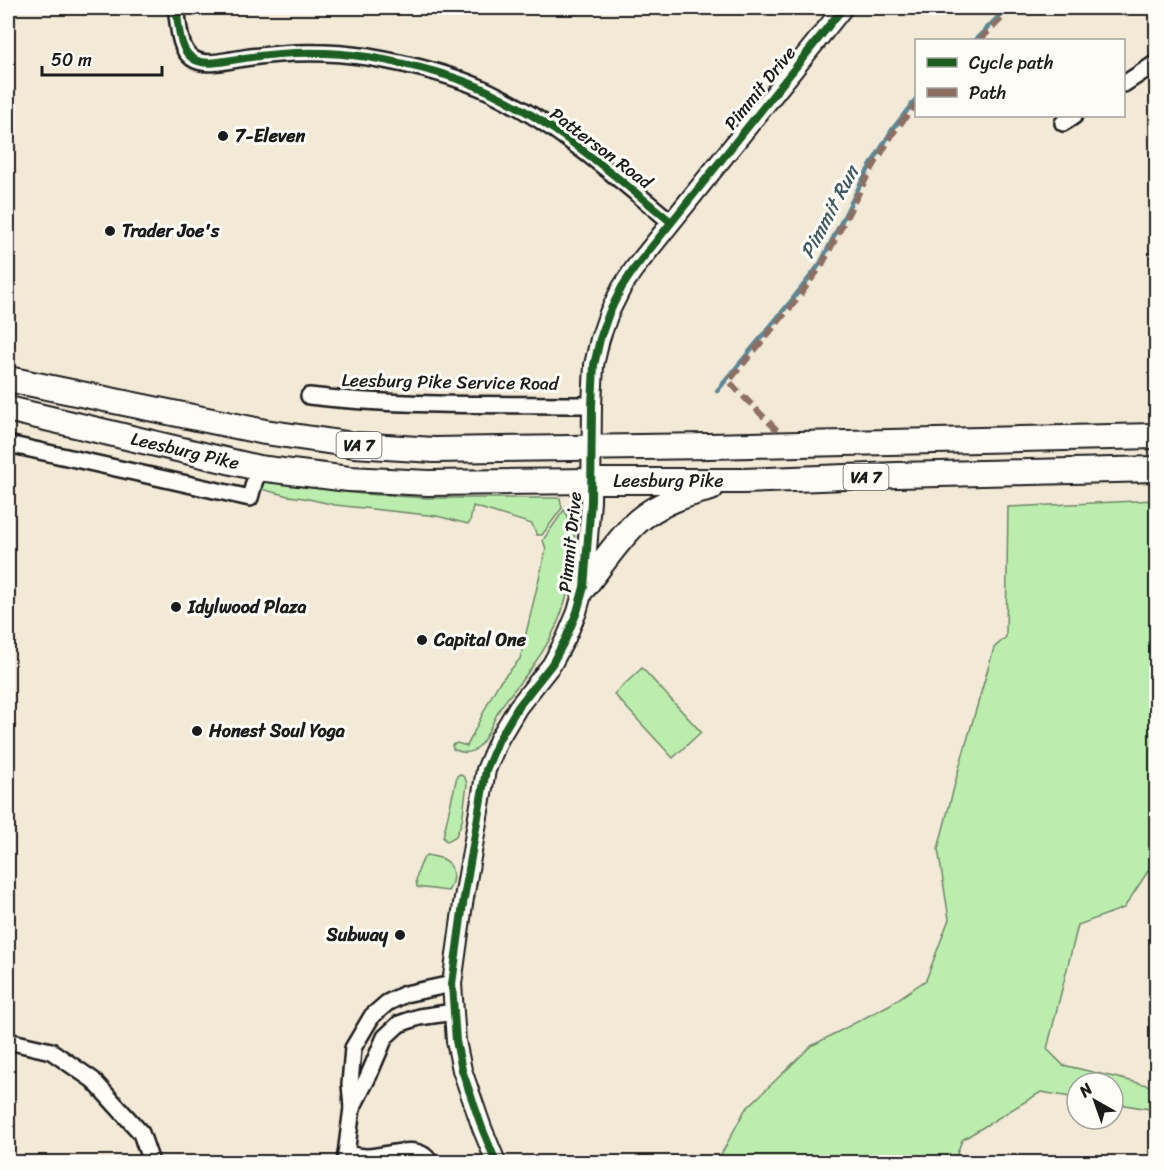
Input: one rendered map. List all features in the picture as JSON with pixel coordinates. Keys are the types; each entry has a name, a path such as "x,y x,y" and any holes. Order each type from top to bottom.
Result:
{"main road":[{"name":"Leesburg Pike","path":"8,379 265,432 354,445 434,450 1156,436"},
{"name":"Leesburg Pike","path":"8,409 258,468 349,479 428,483 743,481 1156,469"},
{"path":"584,587 638,522 664,504 693,492 743,481"}],"street":[{"name":"Patterson Road","path":"176,8 183,48 193,59 200,62 213,63 285,53 326,53 366,57 397,62 454,78 489,92 542,122 580,148 672,222"},
{"name":"Pimmit Drive","path":"496,1162 462,1070 456,1041 452,984 486,770 499,739 518,707 552,664 566,638 584,587 591,501 591,405 594,365 600,339 609,313 634,269 840,9"},
{"path":"1125,83 1156,63"},
{"name":"Leesburg Pike Service Road","path":"309,396 398,403 591,405"},
{"path":"8,444 250,498 258,468"},
{"path":"430,1162 413,1151 346,1158 352,1108 350,1084 352,1048 372,1016 387,1003 405,994 452,984"},
{"path":"352,1108 385,1037 399,1024 419,1017 454,1012"},
{"path":"8,1041 51,1051 93,1080 141,1133 151,1162"}],"green space":[{"path":"265,482 362,494 428,498 560,498 562,508 542,535 537,535 532,524 473,506 468,524 437,516 335,505 288,496 261,489"},
{"path":"1156,500 1156,859 1124,908 1078,925 1047,1049 1063,1065 1088,1071 1065,1071 1065,1096 1041,1092 962,1140 954,1162 717,1162 745,1110 811,1046 889,1005 926,980 949,919 938,849 994,648 1006,637 1008,507"},
{"path":"564,510 572,526 575,541 570,583 557,625 543,651 501,707 482,743 469,752 453,749 452,745 457,743 467,746 499,683 520,659 546,549 543,540"},
{"path":"642,668 701,732 673,758 614,694"},
{"path":"460,774 465,778 467,784 462,821 456,836 448,841 443,837 457,776"},
{"path":"427,855 443,859 450,865 453,878 448,891 417,887 418,872"},
{"path":"1125,1080 1156,1087 1156,1110 1125,1105"}],"waterway":[{"name":"Pimmit Run","path":"976,39 1007,8"},
{"name":"Pimmit Run","path":"717,391 820,264 865,175 892,130 915,100"}],"marked path":[{"path":"981,39 1012,8"},
{"path":"777,430 729,381 794,303 822,265 867,177 894,132 915,105"}],"cycle path":[{"path":"176,8 184,48 187,54 201,62 283,54 351,55 415,66 490,92 562,135 671,222"},
{"path":"496,1162 462,1070 456,1041 452,984 486,770 499,739 518,707 552,664 566,638 584,587 591,501 594,365 600,339 609,313 634,269 843,8"}],"place":[{"name":"7-Eleven","path":"223,136"},
{"name":"Trader Joe's","path":"110,231"},
{"name":"Idylwood Plaza","path":"176,607"},
{"name":"Capital One","path":"422,640"},
{"name":"Honest Soul Yoga","path":"197,731"},
{"name":"Subway","path":"400,935"}]}
